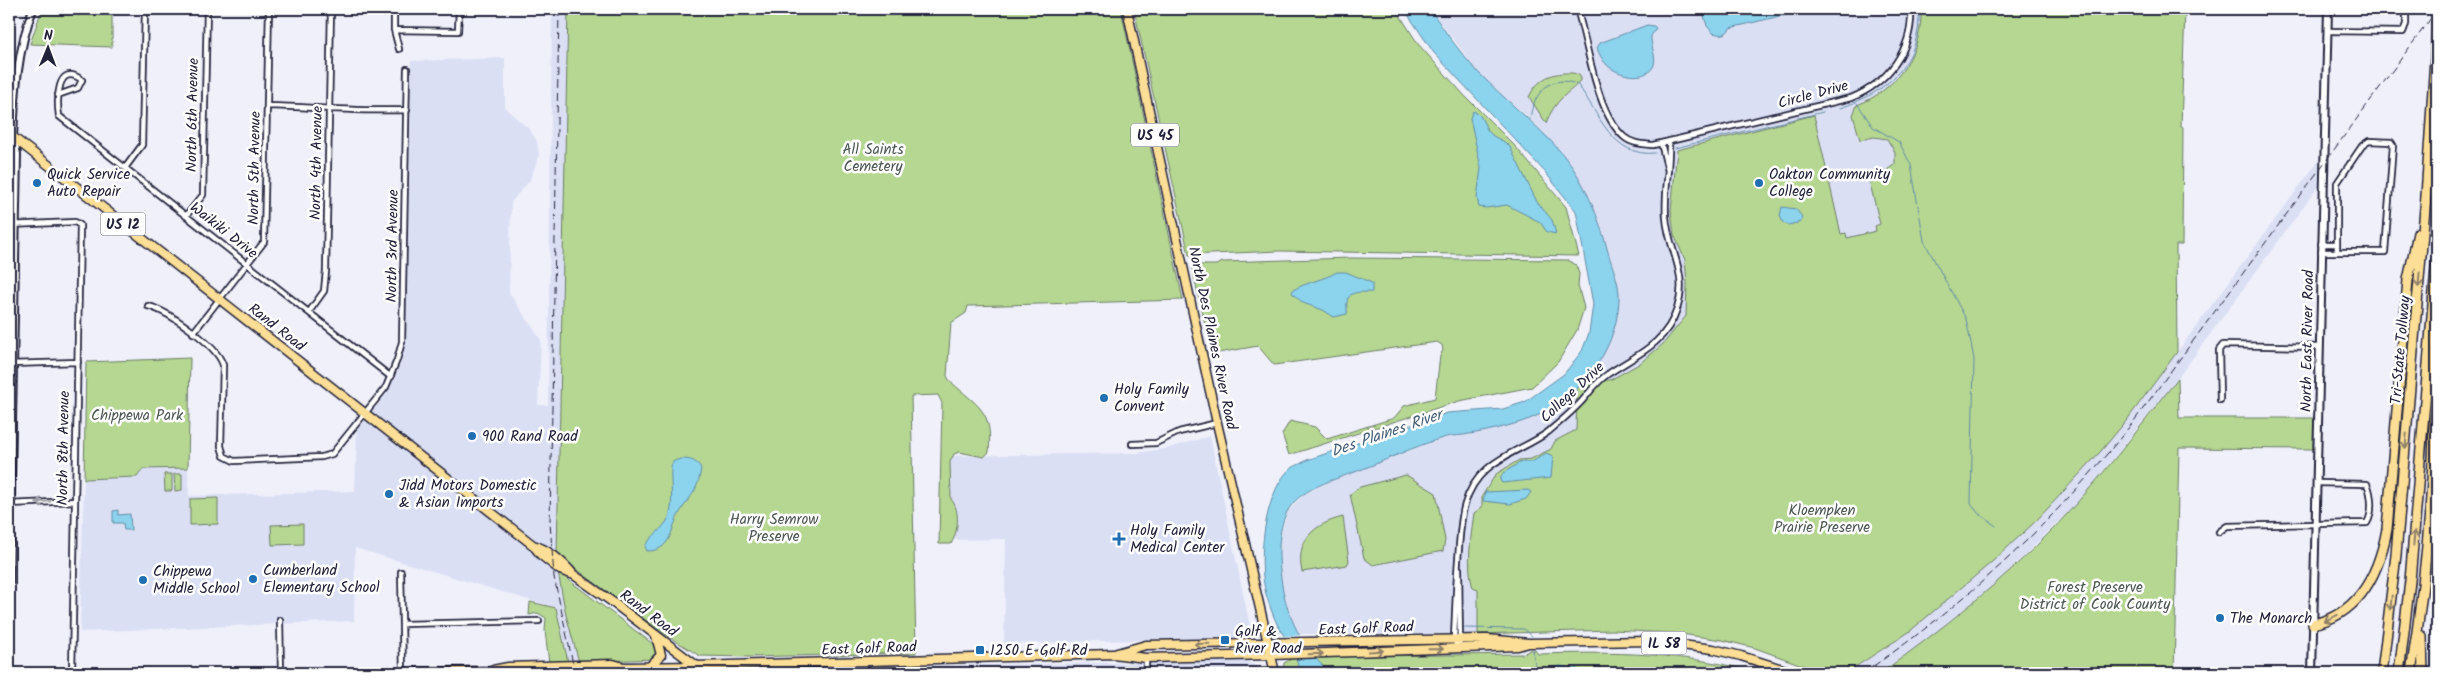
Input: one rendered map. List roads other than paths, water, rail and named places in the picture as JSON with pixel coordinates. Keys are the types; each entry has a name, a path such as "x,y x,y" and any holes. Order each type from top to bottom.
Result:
{"highway":[{"name":"Tri-State Tollway","path":"2382,673 2396,555 2426,196 2437,28"},
{"path":"2312,624 2337,616 2360,596 2371,582 2379,565 2384,543 2402,372 2408,280 2426,196"},
{"name":"Tri-State Tollway","path":"2399,673 2410,581 2437,256"},
{"path":"2423,673 2421,659 2423,599 2435,396 2433,319"},
{"path":"2411,673 2423,599"}],"main road":[{"name":"North Des Plaines River Road","path":"1127,9 1217,423 1275,673"},
{"name":"Rand Road","path":"11,136 531,543 541,555 560,570 574,575 706,673"},
{"path":"649,666 661,655 656,636"},
{"name":"East Golf Road","path":"1113,654 1146,645 1287,644 1458,639 1517,640 1529,643"},
{"name":"East Golf Road","path":"381,673 488,671 508,667 613,664 624,667 696,666 1113,654 1146,658 1294,655 1518,646 1529,643 1628,641 1682,644 1741,656 1795,673"},
{"path":"728,673 737,665"},
{"name":"East Golf Road","path":"540,673 614,671 624,667"},
{"name":"East Golf Road","path":"488,671 503,673"}],"street":[{"path":"9,179 9,148 18,60 24,32 33,9"},
{"path":"125,168 142,145 145,9"},
{"name":"North 6th Avenue","path":"186,216 203,195 206,9"},
{"name":"North 5th Avenue","path":"194,333 264,242 269,9"},
{"name":"North 4th Avenue","path":"310,312 324,291 331,9"},
{"path":"394,9 394,30 399,49"},
{"path":"394,30 458,31 459,9"},
{"name":"Circle Drive","path":"1577,9 1584,29 1588,58 1613,124 1625,137 1632,141 1653,145 1850,98 1867,92 1894,68 1903,52 1910,30 1910,9"},
{"name":"North East River Road","path":"2312,673 2328,9"},
{"path":"2327,31 2403,32 2406,24 2406,9"},
{"name":"North 3rd Avenue","path":"194,333 217,353 223,365 221,446 224,456 229,459 234,461 328,456 336,451 366,414 391,377 402,342 407,69"},
{"path":"76,76 82,80 78,88 58,95 58,84 62,80 76,76"},
{"name":"Waikiki Drive","path":"58,95 59,116 391,377"},
{"path":"267,106 329,107 360,112 406,110"},
{"path":"9,582 12,225 17,154 11,136"},
{"name":"College Drive","path":"1458,648 1460,520 1467,496 1476,480 1494,464 1542,436 1562,420 1604,377 1653,346 1673,321 1680,295 1681,277 1668,230 1666,215 1669,141"},
{"path":"2321,248 2337,252 2385,252 2393,145 2391,142 2368,141 2362,146 2337,183 2337,252"},
{"name":"College Drive","path":"1661,143 1669,172"},
{"name":"North 8th Avenue","path":"12,225 79,223 72,673"},
{"path":"2321,248 2337,244"},
{"path":"148,306 159,309 194,333"},
{"path":"2220,400 2220,350 2223,345 2320,347"},
{"path":"11,364 78,362"},
{"path":"1132,444 1156,443 1179,432 1217,423"},
{"path":"2219,532 2227,526 2367,523 2370,518 2371,492 2368,484 2316,483"},
{"path":"10,504 75,501"},
{"path":"400,572 403,672"},
{"path":"280,620 281,673"},
{"path":"402,624 539,621"},
{"path":"1146,658 1146,673"},
{"path":"9,663 11,672"}],"water":[{"path":"1404,9 1430,9 1449,37 1478,72 1541,131 1571,165 1593,207 1615,275 1619,293 1616,320 1610,340 1589,376 1575,391 1558,404 1521,422 1475,433 1449,436 1422,445 1315,487 1292,504 1281,528 1279,545 1283,591 1291,618 1304,643 1331,673 1304,673 1298,667 1293,651 1276,622 1267,598 1263,580 1263,547 1268,513 1279,483 1287,472 1307,460 1447,413 1503,409 1525,402 1564,374 1582,351 1589,333 1593,304 1576,211 1545,172 1434,53"},
{"path":"1702,9 1799,9 1789,14 1730,28 1725,34 1721,34 1713,33 1707,26"},
{"path":"1647,25 1656,28 1651,36 1654,63 1649,72 1637,76 1611,69 1601,57 1597,48 1600,43"},
{"path":"1473,111 1479,115 1492,135 1510,147 1537,202 1552,220 1556,234 1547,232 1540,222 1507,205 1479,207 1477,198 1481,168 1470,118"},
{"path":"1782,207 1796,209 1802,217 1801,222 1788,225 1783,223 1780,216"},
{"path":"1337,272 1346,272 1372,283 1372,292 1357,292 1348,298 1347,314 1334,317 1323,310 1303,303 1292,293 1298,287"},
{"path":"1546,453 1553,456 1551,478 1502,483 1500,480 1503,473 1521,462 1532,462"},
{"path":"687,459 697,463 701,468 698,484 678,516 669,539 661,548 647,551 645,546 668,519 671,505 671,466 673,462"},
{"path":"1528,490 1531,492 1526,499 1510,504 1483,501 1485,492"},
{"path":"118,510 118,515 130,514 131,530 124,530 123,523 113,523 113,511"},
{"path":"1560,666 1578,669 1583,673 1534,673 1547,668"}],"waterway":[{"path":"1840,108 1873,94 1898,73 1908,60 1915,45 1919,9"},
{"path":"1530,120 1539,94 1551,84 1559,81 1568,82 1578,85 1600,120 1617,141 1640,153 1655,153"},
{"path":"1857,103 1873,127 1899,142 1911,165 1924,241 1966,319 1974,359 1971,503 1978,513 1996,526"},
{"path":"1675,148 1823,112"},
{"path":"1464,628 1524,629 1532,636"},
{"path":"1533,650 1536,673"}],"railway":[{"path":"559,9 550,522 554,577 575,673"},
{"path":"1863,673 1939,618 1975,588 2044,523 2107,454 2137,417 2437,10"}],"place":[{"name":"Quick Service Auto Repair","path":"37,183"},
{"name":"Oakton Community College","path":"1759,183"},
{"name":"Holy Family Convent","path":"1104,398"},
{"name":"900 Rand Road","path":"472,436"},
{"name":"Jidd Motors Domestic & Asian Imports","path":"389,494"},
{"name":"Holy Family Medical Center","path":"1119,539"},
{"name":"Cumberland Elementary School","path":"253,579"},
{"name":"Chippewa Middle School","path":"143,580"},
{"name":"The Monarch","path":"2220,618"},
{"name":"Golf & River Road","path":"1225,640"},
{"name":"1250 E Golf Rd","path":"980,650"}],"park label":[{"name":"All Saints Cemetery","path":"873,158"},
{"name":"Chippewa Park","path":"137,415"},
{"name":"Kloempken Prairie Preserve","path":"1822,518"},
{"name":"Harry Semrow Preserve","path":"774,528"},
{"name":"Forest Preserve District of Cook County","path":"2095,596"}],"water label":[{"name":"Des Plaines River","path":"1386,432"}]}
